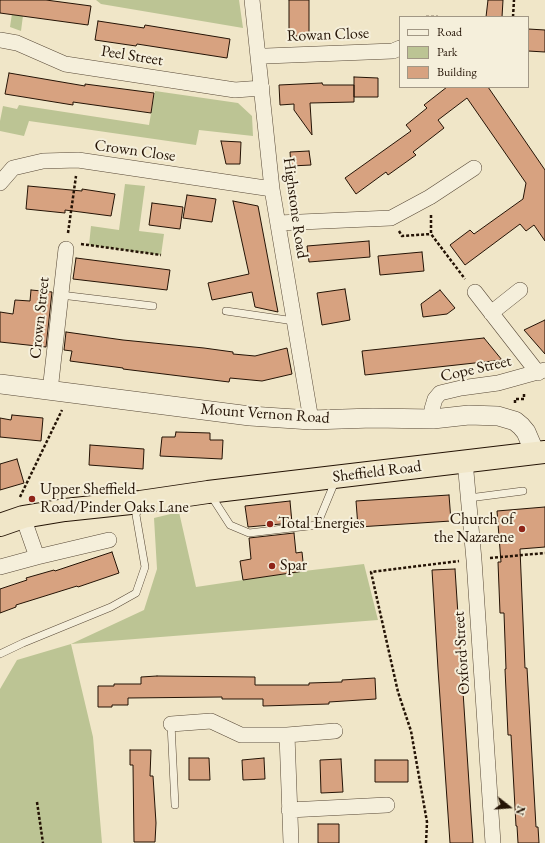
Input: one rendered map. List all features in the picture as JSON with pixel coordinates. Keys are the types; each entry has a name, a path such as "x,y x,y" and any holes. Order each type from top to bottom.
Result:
{"highway":[{"name":"Sheffield Road","path":"0,525 22,517 65,510 540,452"}],"street":[{"name":"Highstone Road","path":"252,0 272,189 311,420"},
{"name":"Peel Street","path":"0,40 17,43 65,64 235,90 262,88"},
{"name":"Rowan Close","path":"258,58 393,51 399,48"},
{"name":"Crown Close","path":"0,183 12,168 43,161 78,160 272,189"},
{"path":"278,223 391,218 430,197 474,168"},
{"name":"Crown Street","path":"50,391 67,246"},
{"path":"491,313 520,290"},
{"path":"475,292 541,372"},
{"name":"Cope Street","path":"433,419 432,408 435,399 440,393 498,383 541,372"},
{"name":"Mount Vernon Road","path":"0,384 250,416 311,420 374,418 433,419 469,416 507,417 521,426 540,452"},
{"name":"Oxford Street","path":"465,461 474,560 493,843"},
{"path":"22,517 37,557"},
{"path":"0,567 109,540"},
{"path":"171,724 211,721 241,735 286,735 335,731"},
{"path":"286,735 291,843"},
{"path":"289,810 387,806"}],"lane":[{"path":"61,295 153,306"},
{"path":"226,311 294,321"},
{"path":"208,492 230,525 249,533 317,525 337,477"},
{"path":"469,498 523,491"},
{"path":"0,654 111,607 136,593 145,567 136,515 140,502"},
{"path":"171,724 175,805"}],"path":[{"path":"513,16 514,0"},
{"path":"78,160 67,246 161,255"},
{"path":"430,197 431,234 475,292"},
{"path":"391,218 402,236 431,234"},
{"path":"26,484 70,393"},
{"path":"515,399 524,399"},
{"path":"426,843 427,822 411,731 398,692 371,572 474,560 545,554"},
{"path":"37,802 43,843"}],"green space":[{"path":"14,0 25,0 21,31 10,27"},
{"path":"96,0 239,0 243,28 101,4"},
{"path":"155,91 238,103 252,116 253,136 199,130 196,145 29,121 24,136 0,131 3,106 17,109 19,105 149,125"},
{"path":"125,184 145,186 139,231 164,234 161,255 89,245 91,226 119,230"},
{"path":"179,512 196,587 304,571 364,564 378,620 71,644 144,610 157,569 154,518"},
{"path":"71,644 93,737 102,843 0,843 0,689 17,660"}],"building":[{"path":"0,0 46,0 91,6 88,25 0,13"},
{"path":"289,0 309,0 309,36 289,36"},
{"path":"488,0 503,0 502,16 486,16"},
{"path":"98,21 144,28 145,25 230,39 227,58 137,44 136,46 95,40"},
{"path":"529,29 545,30 545,52 529,51"},
{"path":"9,73 85,86 85,84 154,93 151,113 73,102 73,105 5,94"},
{"path":"354,77 378,78 378,97 354,97"},
{"path":"322,83 323,85 354,85 354,102 310,103 312,135 294,110 294,104 280,105 279,85"},
{"path":"446,88 489,88 545,170 545,241 534,225 526,231 520,224 465,265 450,245 470,230 474,234 523,199 526,183 467,98 438,120 444,128 413,152 416,155 388,175 386,172 356,194 345,178 411,131 406,125 427,108 424,105"},
{"path":"221,141 241,142 240,164 226,164"},
{"path":"309,151 311,165 291,166 290,152"},
{"path":"28,186 82,191 82,189 115,194 111,216 65,210 65,213 26,209"},
{"path":"187,195 216,199 212,222 183,218"},
{"path":"233,201 258,206 278,312 255,307 252,292 212,300 208,283 249,274"},
{"path":"152,203 183,207 180,229 149,225"},
{"path":"369,241 370,257 309,262 307,246"},
{"path":"422,252 424,271 380,275 378,256"},
{"path":"76,258 170,270 167,290 73,279"},
{"path":"345,289 350,320 322,325 317,293"},
{"path":"31,290 52,292 46,347 0,342 0,312 13,314 15,300 30,301"},
{"path":"440,290 455,308 447,314 423,317 421,304"},
{"path":"545,320 545,354 524,330"},
{"path":"66,332 123,340 204,348 233,352 233,354 255,356 287,348 292,374 262,381 230,378 229,382 70,361 72,351 64,350"},
{"path":"484,338 502,360 365,375 362,351"},
{"path":"12,415 43,418 41,441 0,437 0,418 11,420"},
{"path":"176,432 210,433 210,440 223,440 222,459 160,456 162,437 175,437"},
{"path":"90,445 144,449 143,469 89,465"},
{"path":"17,459 24,483 0,490 0,464"},
{"path":"449,495 451,521 358,527 356,501"},
{"path":"290,501 292,523 248,527 245,506"},
{"path":"545,507 545,547 520,549 525,668 527,668 536,827 538,827 539,843 518,843 511,735 508,735 504,613 500,613 498,562 501,562 497,511"},
{"path":"294,533 296,553 302,552 304,571 243,580 240,561 251,559 249,538"},
{"path":"112,552 119,573 78,587 77,586 16,605 16,607 0,613 0,589 27,580 26,578 54,570 55,571"},
{"path":"455,569 473,843 450,843 438,669 432,570"},
{"path":"141,677 255,677 255,685 309,685 309,683 342,682 342,680 375,678 376,699 329,702 329,704 263,706 263,699 222,699 222,697 128,698 128,705 98,707 98,686 114,686 114,684 141,684"},
{"path":"130,750 151,750 150,776 153,776 156,823 155,842 134,842 133,765 130,765"},
{"path":"189,758 209,758 210,780 189,780"},
{"path":"264,758 265,779 243,780 242,760"},
{"path":"341,759 343,792 321,793 320,760"},
{"path":"375,760 408,760 408,782 375,782"},
{"path":"318,824 339,824 339,843 318,843"}],"place":[{"name":"Upper Sheffield Road/Pinder Oaks Lane","path":"32,499"},
{"name":"Total Energies","path":"270,524"},
{"name":"Church of the Nazarene","path":"522,529"},
{"name":"Spar","path":"272,566"}]}
